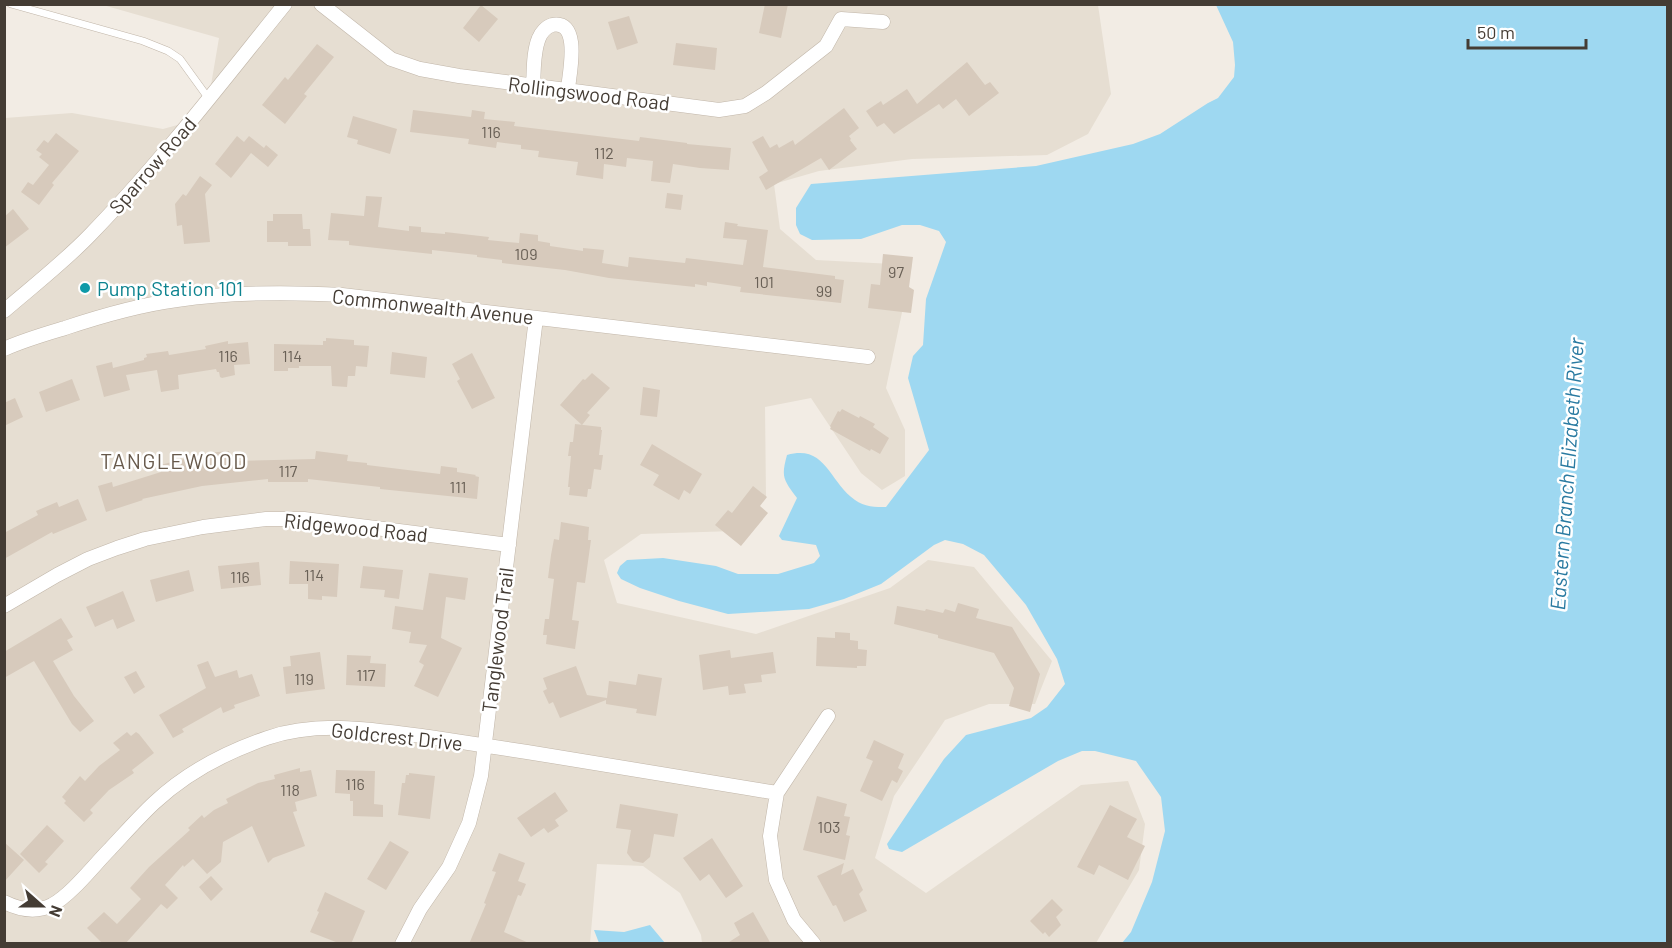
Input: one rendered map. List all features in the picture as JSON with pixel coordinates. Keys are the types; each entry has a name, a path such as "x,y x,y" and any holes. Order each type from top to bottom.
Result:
{"street":[{"name":"Sparrow Road","path":"4,310 88,237 166,150 285,4"},
{"name":"Rollingswood Road","path":"321,4 391,59 420,69 718,110 745,106 766,93 826,46 840,12"},
{"path":"840,12 883,22"},
{"path":"533,86 540,35 546,29 558,25 566,29 573,44 568,89"},
{"name":"Commonwealth Avenue","path":"4,349 18,342 100,317 176,300 244,294 342,295 868,357"},
{"name":"Tanglewood Trail","path":"402,944 420,909 448,867 469,823 481,776 536,318"},
{"name":"Ridgewood Road","path":"4,606 57,575 117,548 146,539 203,527 266,519 304,519 509,545"},
{"path":"814,944 794,920 776,880 770,836 777,793 828,716"},
{"name":"Goldcrest Drive","path":"4,902 14,908 26,910 38,910 51,906 73,888 154,802 196,770 269,737 316,729 359,728 484,745 777,793"}],"lane":[{"path":"12,4 143,41 168,51 180,59 208,99"}],"shaded area":[{"path":"103,5 1098,5 1111,94 1088,134 1047,155 912,159 819,171 774,184 780,229 816,260 912,265 886,388 905,430 905,476 882,490 861,473 811,398 765,407 766,498 734,531 641,534 604,560 617,603 756,634 890,588 928,560 974,567 1052,661 1035,704 989,704 945,720 894,796 875,858 926,893 1081,785 1128,781 1145,824 1139,870 1096,943 702,943 701,935 680,893 643,866 597,864 590,943 5,944 5,118 72,113 163,129 181,124 211,85 219,38"}],"water":[{"name":"Eastern Branch Elizabeth River","path":"1216,5 1667,5 1667,943 1122,943 1131,932 1152,882 1165,831 1161,797 1136,761 1095,751 1082,751 1058,761 902,852 889,849 887,844 944,759 966,735 1031,718 1047,707 1065,684 1057,659 1026,605 984,555 963,544 945,540 934,545 881,584 844,599 809,609 728,614 640,588 621,579 617,573 620,566 627,560 663,558 716,566 738,574 778,574 814,563 820,556 816,545 782,540 779,536 797,498 784,478 787,455 800,453 810,455 826,467 855,500 874,507 886,507 929,450 908,378 913,356 923,345 926,299 946,242 939,231 920,225 902,225 861,239 812,240 800,234 796,225 796,208 811,184 1036,166 1133,144 1160,134 1218,98 1234,77 1233,42"},
{"path":"650,925 665,943 599,943 594,930 624,932"}],"building":[{"path":"765,4 788,4 781,38 759,33"},
{"path":"481,5 498,19 479,42 463,28"},
{"path":"629,16 638,43 617,50 608,22"},
{"path":"676,43 717,48 715,70 673,65"},
{"path":"317,44 334,57 304,94 307,96 285,124 262,105 285,77 288,80"},
{"path":"967,62 985,85 990,82 999,93 969,116 956,99 943,109 939,104 894,134 884,123 877,127 866,111 881,101 883,105 907,89 917,104"},
{"path":"844,108 859,128 849,136 857,149 829,170 821,158 766,190 759,177 768,171 752,142 763,136 770,148 777,144 779,148 793,140 795,145"},
{"path":"413,110 471,117 472,110 485,112 484,119 515,122 514,126 639,141 640,137 731,148 729,170 673,164 670,183 651,181 653,161 627,158 626,167 604,164 603,179 576,175 578,162 538,157 539,151 521,149 521,145 497,142 496,148 468,144 469,139 410,132"},
{"path":"353,116 397,129 390,154 357,144 358,140 347,137"},
{"path":"56,133 79,151 52,183 54,185 39,205 21,192 28,182 33,185 49,165 39,157 42,154 36,150 44,140 48,143"},
{"path":"237,136 244,142 249,136 264,148 266,145 278,155 268,167 251,153 231,178 215,164"},
{"path":"200,176 212,185 205,194 210,242 184,244 182,225 177,226 175,204 183,194 186,196"},
{"path":"667,193 683,195 681,210 665,208"},
{"path":"366,196 382,197 378,227 409,231 409,226 421,227 421,232 445,234 445,232 519,243 520,233 538,235 538,241 550,243 550,246 583,251 583,248 604,250 602,263 628,267 629,257 685,263 686,258 743,265 747,240 723,238 725,222 768,230 763,267 835,276 835,279 844,280 841,303 740,292 741,287 707,282 707,286 695,284 695,287 609,278 565,270 502,263 502,260 477,257 477,255 432,250 432,254 349,245 349,241 328,240 331,213 364,216"},
{"path":"13,209 29,229 4,248 4,217"},
{"path":"273,214 302,214 303,229 310,229 311,246 288,246 288,242 267,242 267,221 273,221"},
{"path":"883,254 913,257 909,287 914,290 911,313 868,308 871,284 880,285"},
{"path":"326,338 354,340 354,345 369,346 367,367 356,366 355,376 348,376 347,387 332,386 331,366 299,366 299,368 288,368 288,371 274,371 274,344 323,345"},
{"path":"228,341 228,344 248,342 250,364 234,365 235,375 222,378 216,369 178,375 179,389 161,392 157,370 126,375 130,390 104,397 96,366 112,362 113,368 144,360 147,357 146,354 168,351 169,355 206,349 205,346"},
{"path":"392,352 427,357 425,378 390,374"},
{"path":"472,353 495,398 472,409 457,381 460,379 452,364"},
{"path":"592,373 610,388 587,413 590,415 582,425 560,405 583,379 585,380"},
{"path":"72,379 80,400 46,412 39,392"},
{"path":"643,387 660,390 657,417 640,415"},
{"path":"15,398 23,417 4,426 4,403"},
{"path":"842,409 875,424 873,427 889,438 880,454 830,429 838,411"},
{"path":"575,424 601,427 602,430 599,455 603,455 601,470 594,469 591,489 588,489 587,497 569,495 571,456 568,456 570,442 573,442"},
{"path":"652,444 702,474 690,494 684,490 679,500 653,485 659,475 640,465"},
{"path":"229,451 230,461 315,459 316,451 348,455 347,461 367,463 367,465 440,474 441,466 457,468 457,472 479,477 477,499 308,479 308,482 268,482 268,479 202,486 142,499 106,512 98,486 112,482 113,487 161,472 160,465 184,459 184,455"},
{"path":"753,486 767,497 760,506 768,513 741,546 715,525 728,510 732,513"},
{"path":"78,499 87,520 53,534 52,532 4,559 4,533 38,515 36,511 57,502 59,507"},
{"path":"561,522 589,527 588,540 591,540 585,583 577,582 572,620 579,621 575,649 546,644 547,635 543,635 545,619 549,619 554,579 548,578 551,555 554,539 559,540"},
{"path":"290,561 339,564 337,597 322,596 322,600 308,599 308,584 289,584"},
{"path":"259,562 261,585 221,589 218,566"},
{"path":"363,566 403,570 399,599 384,597 385,590 360,588"},
{"path":"189,570 194,591 156,602 150,580"},
{"path":"429,573 468,578 465,600 446,597 441,638 462,648 438,697 414,686 424,665 419,662 427,645 409,643 411,632 392,629 395,606 423,610"},
{"path":"123,591 135,621 117,629 113,619 95,627 86,607"},
{"path":"958,603 979,609 976,618 1012,627 1040,674 1030,712 1009,706 1014,688 994,653 894,624 897,606 943,613 945,609 955,612"},
{"path":"61,618 73,637 67,640 73,650 53,661 74,696 94,721 80,732 72,724 34,661 4,678 4,652"},
{"path":"835,632 850,633 850,640 858,641 858,649 867,650 866,666 857,666 857,668 816,666 817,637 835,638"},
{"path":"730,650 731,658 773,652 776,673 761,675 762,682 744,684 746,693 729,695 728,686 703,690 699,655"},
{"path":"320,652 325,689 286,694 283,667 291,666 290,656"},
{"path":"347,655 371,656 370,663 386,664 385,687 346,685"},
{"path":"208,661 215,677 237,670 239,678 252,674 260,696 234,705 235,708 223,713 221,707 182,729 184,732 173,738 159,715 206,688 197,665"},
{"path":"576,666 587,695 607,698 609,681 636,685 638,674 662,678 656,716 636,713 637,709 606,704 606,700 560,718 553,702 549,704 543,691 547,689 543,678"},
{"path":"136,671 145,687 134,694 124,677"},
{"path":"127,732 131,736 136,732 139,734 154,753 132,770 134,773 109,790 90,810 93,813 84,822 64,803 66,801 62,797 80,776 85,781 99,766 120,750 113,743"},
{"path":"874,740 904,754 898,768 903,771 897,783 892,780 882,801 860,791 873,761 866,758"},
{"path":"300,768 300,772 311,770 317,796 295,802 297,811 293,812 305,846 273,858 268,863 252,826 223,842 221,862 207,874 193,859 184,867 183,865 165,885 178,898 167,909 161,904 125,944 103,944 87,928 104,912 117,924 141,899 130,888 149,867 190,830 188,828 202,815 204,818 228,803 226,799 258,783 275,779 274,775"},
{"path":"336,770 375,771 374,804 383,805 383,817 353,816 353,801 350,801 350,794 335,793"},
{"path":"409,773 435,776 430,819 398,815 402,783 405,783 406,775"},
{"path":"555,792 568,811 555,820 559,826 548,833 544,828 531,837 517,818"},
{"path":"817,796 847,804 844,816 850,817 846,835 850,836 845,860 803,850"},
{"path":"620,804 678,814 674,837 654,834 650,857 643,863 633,861 627,853 631,830 616,828"},
{"path":"1110,805 1137,819 1127,837 1145,846 1128,880 1099,865 1094,875 1077,867"},
{"path":"47,825 64,841 45,862 48,864 39,873 20,854"},
{"path":"712,838 743,886 726,898 709,874 700,881 683,858"},
{"path":"390,841 409,852 386,890 367,879"},
{"path":"4,842 24,860 4,882"},
{"path":"499,853 525,863 518,881 526,884 521,896 518,895 504,932 531,944 469,944 486,904 484,903 496,872 492,871"},
{"path":"844,863 841,875 853,869 863,890 859,894 867,911 844,922 817,876"},
{"path":"211,876 223,889 211,901 199,887"},
{"path":"325,892 365,911 351,944 341,944 310,932"},
{"path":"1052,899 1063,910 1056,917 1061,925 1049,937 1030,921"},
{"path":"753,912 771,944 726,944 740,935 734,923"}],"place":[{"name":"Pump Station 101","path":"85,288"}],"district":[{"name":"TANGLEWOOD","path":"174,460"}]}
